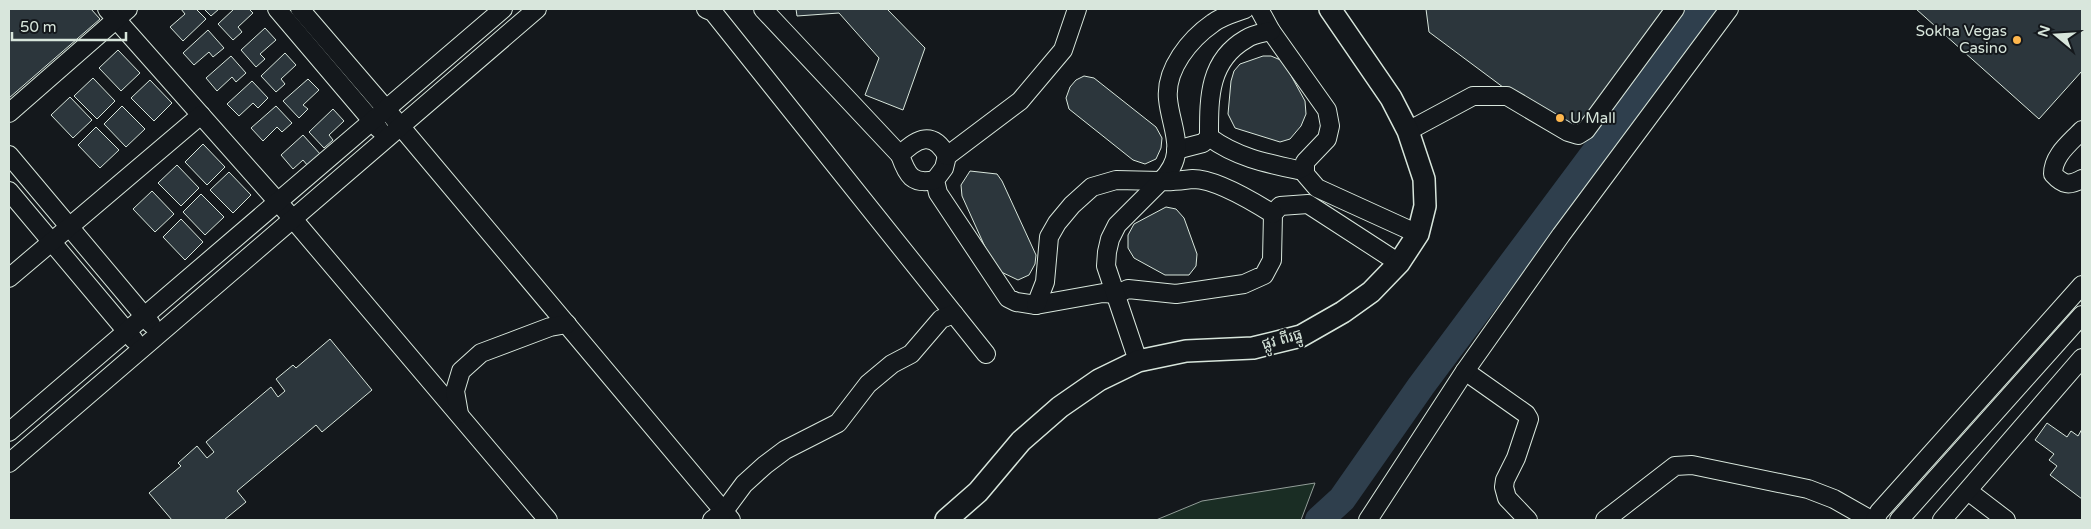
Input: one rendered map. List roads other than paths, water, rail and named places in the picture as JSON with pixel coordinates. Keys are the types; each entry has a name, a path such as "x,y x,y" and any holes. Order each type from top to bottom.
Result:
{"main road":[{"name":"ផ្លូវ ពីរធ្នូ","path":"946,520 978,492 1021,441 1060,407 1099,380 1138,362 1186,351 1254,348 1301,336 1343,312 1371,292 1399,263 1418,234 1425,206 1424,179 1408,131 1391,98 1330,9"}],"street":[{"path":"277,9 386,138"},
{"path":"300,9 386,108 567,324 722,517 744,484 765,465 785,450 838,423 868,384 892,364 911,354 941,319 954,314"},
{"path":"9,432 503,9"},
{"path":"9,463 537,9"},
{"path":"763,9 900,155 905,169 912,178 923,182 935,180 944,168 947,156 1020,101 1063,50 1077,9"},
{"path":"1138,362 1106,266 1110,239 1117,225 1130,210 1142,201 1169,174 1174,164 1176,150 1175,128 1168,97 1169,80 1177,62 1194,39 1214,22 1244,9"},
{"path":"1259,9 1271,31 1327,110 1330,126 1327,139 1305,162 1305,174 1317,188 1418,234"},
{"path":"1408,131 1473,96 1483,95 1508,96 1568,132 1578,135 1586,130 1676,9"},
{"path":"1368,520 1465,371 1561,235 1729,9"},
{"path":"711,10 986,354"},
{"path":"9,113 117,12 201,115 293,219 548,520"},
{"path":"1176,150 1203,143 1209,137 1210,95 1216,71 1229,51 1247,38 1271,31"},
{"path":"9,278 201,115"},
{"path":"2082,130 2060,154 2053,166 2053,174 2066,184 2073,184 2082,179"},
{"path":"1209,137 1222,147 1246,158 1298,170 1304,167"},
{"path":"900,155 919,140 931,139 941,145 947,156"},
{"path":"9,155 159,334"},
{"path":"1036,305 1044,282 1049,238 1057,223 1072,205 1092,187 1116,180 1178,182 1194,179 1210,182 1248,199 1273,214"},
{"path":"935,180 938,193 1008,298 1016,302 1036,305 1103,294 1116,294 1128,289 1176,294 1244,284 1264,275 1272,260 1273,214 1280,206 1308,204 1399,263"},
{"path":"1308,204 1317,188"},
{"path":"9,192 142,349"},
{"path":"1605,520 1675,466 1692,465 1808,489 1834,499 1873,520 2082,285"},
{"path":"1899,520 2082,315 2069,300"},
{"path":"459,415 455,391 461,371 480,353 550,327 567,324"},
{"path":"1942,520 2082,358"},
{"path":"1465,371 1526,414 1529,419 1516,458 1504,480 1507,498 1528,520"},
{"path":"1968,491 2001,519"}],"waterway":[{"path":"1319,520 1342,499 1421,386 1702,9"}],"place":[{"name":"Sokha Vegas Casino","path":"2017,40"},
{"name":"U Mall","path":"1560,118"}]}
